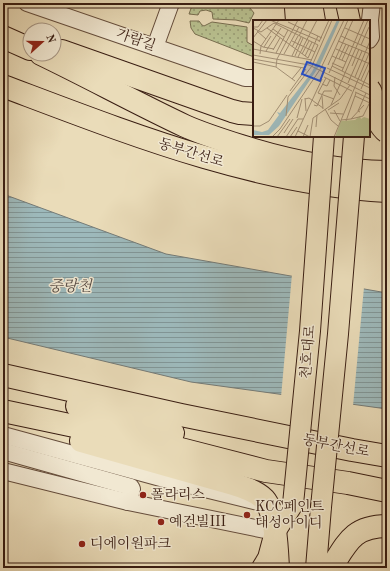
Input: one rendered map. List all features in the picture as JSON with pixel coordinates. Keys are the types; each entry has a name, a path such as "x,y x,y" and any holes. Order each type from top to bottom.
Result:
{"highway":[{"path":"297,20 296,8 300,3"},
{"path":"3,30 22,37"},
{"path":"3,37 22,45"},
{"path":"62,51 244,114 253,114"},
{"path":"57,62 186,126 221,140 281,158 307,164 387,172"},
{"name":"동부간선로","path":"3,86 141,138 200,157 250,170 325,185 387,191"},
{"path":"380,97 372,93 377,118 383,129 387,132"},
{"name":"동부간선로","path":"3,375 181,415 387,456"},
{"path":"3,379 43,397 215,444 268,465 315,478"},
{"path":"3,411 169,446 266,471 387,490"},
{"path":"3,419 233,484 257,494 264,499 270,510 275,532 278,568"},
{"path":"336,563 350,538 361,531 375,526 387,526"}],"main road":[{"path":"312,3 315,20"},
{"path":"346,3 350,20"},
{"name":"천호대로","path":"283,568 293,504 310,324 324,137"},
{"name":"천호대로","path":"316,568 339,326 354,137"},
{"path":"262,568 268,558 275,532 293,504"}],"street":[{"name":"가람길","path":"27,3 251,80"},
{"path":"155,47 170,3"},
{"path":"370,38 372,3"},
{"path":"3,435 168,480 259,503 267,503"},
{"path":"3,451 132,487 128,502"},
{"path":"3,471 128,502 275,532"}],"green space":[{"path":"193,3 226,3 234,5 246,3 254,13 249,23 236,20 213,19 212,12 206,10 200,11 198,15 189,14"},
{"path":"190,21 199,21 204,26 212,22 247,27 247,42 253,45 253,57 195,34 191,28"}],"water":[{"name":"중랑천","path":"3,194 166,254 387,293 387,409 191,382 3,337"}],"pier":[{"path":"292,274 364,287 353,406 281,397"}],"place":[{"name":"폴라리스","path":"143,495"},
{"name":"KCC페인트 대성아이디","path":"247,515"},
{"name":"예건빌III","path":"161,522"},
{"name":"디에이원파크","path":"82,544"}]}
